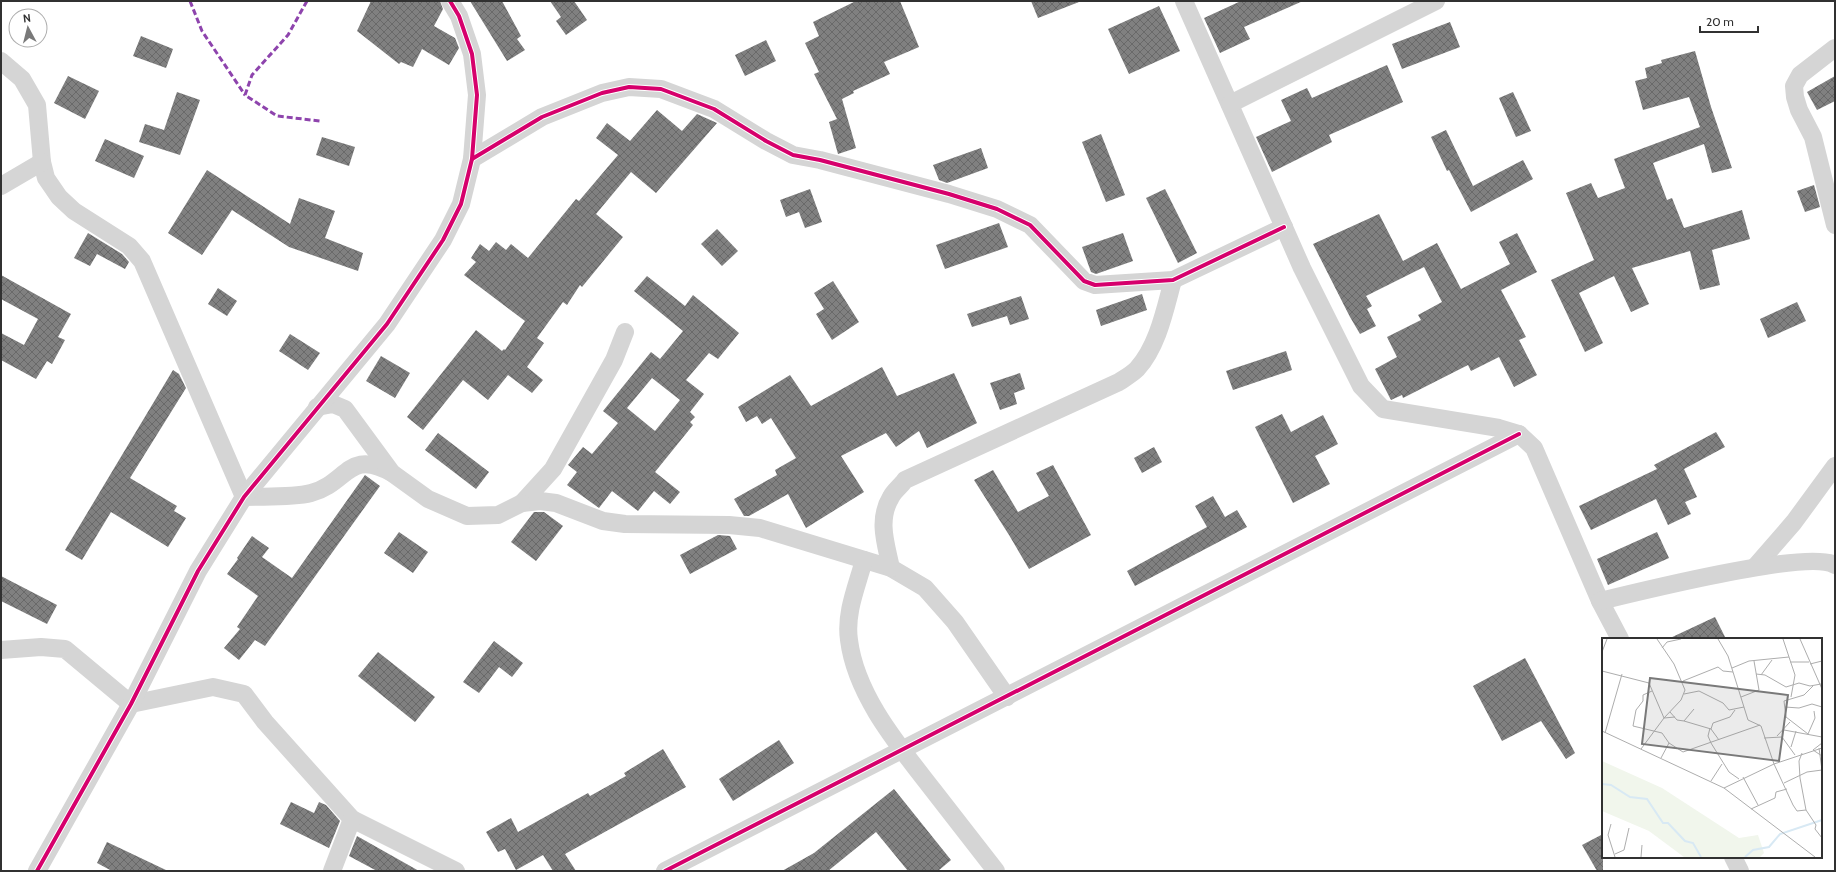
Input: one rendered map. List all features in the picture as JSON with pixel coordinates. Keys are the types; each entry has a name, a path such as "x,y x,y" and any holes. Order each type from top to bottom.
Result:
{"street":[{"path":"37,871 131,704 198,571 244,497 387,324 443,240 462,204 472,159 477,95 472,54 459,16 450,1"},
{"path":"1184,1 1302,268 1361,386 1383,409 1499,428 1519,434 1534,448 1600,601 1619,638"},
{"path":"1230,104 1436,1"},
{"path":"1835,48 1800,75 1794,86 1795,97 1799,110 1827,162 1835,225"},
{"path":"1,61 22,79 37,105 42,162 46,178 59,197 74,212 129,246 142,261 244,497"},
{"path":"472,159 542,117 602,93 629,87 661,89 714,109 766,141 793,155 820,160 949,194 997,209 1030,225 1084,281 1094,285 1173,280 1284,227"},
{"path":"1,186 42,162"},
{"path":"891,568 883,527 884,514 891,497 905,480 1119,382 1137,369 1150,349 1161,321 1173,280"},
{"path":"522,503 553,469 614,360 624,332"},
{"path":"318,406 333,404 345,409 392,473"},
{"path":"665,871 1006,698 1519,434"},
{"path":"244,497 310,493 332,485 348,470 358,464 371,463 392,473 428,499 467,516 498,515 522,503 540,501 556,504 603,521 625,524 729,524 760,528 891,568 925,588 955,622 1006,698"},
{"path":"1755,567 1794,522 1835,466"},
{"path":"864,560 850,608 848,639 852,662 864,692 902,750 996,871"},
{"path":"1600,601 1755,567 1818,561 1835,564"},
{"path":"1,650 41,647 66,649 131,704"},
{"path":"131,704 213,688 244,694 266,722 352,819 456,871"},
{"path":"332,871 352,819"},
{"path":"1734,858 1740,871"}],"building":[{"path":"371,1 440,1 443,9 434,26 455,38 459,48 449,65 422,49 413,67 401,62 399,64 357,31"},
{"path":"470,1 502,1 521,36 517,39 525,50 507,61"},
{"path":"550,1 574,1 587,20 566,35 556,21 561,17"},
{"path":"856,1 900,1 919,47 884,62 890,74 853,91 854,93 842,99 856,148 838,154 829,122 837,119 814,74 819,72 805,43 819,36 813,22"},
{"path":"1031,1 1078,1 1079,2 1038,18"},
{"path":"1241,1 1303,1 1244,27 1250,39 1220,53 1204,18"},
{"path":"1159,6 1180,51 1129,74 1108,29"},
{"path":"1450,22 1460,47 1402,69 1392,44"},
{"path":"141,36 173,49 166,68 133,56"},
{"path":"766,40 776,61 745,76 735,55"},
{"path":"1695,51 1711,107 1732,168 1712,173 1704,144 1653,163 1667,200 1672,198 1684,228 1742,210 1750,239 1712,250 1720,285 1700,290 1690,251 1632,268 1649,304 1631,312 1614,276 1579,293 1603,343 1585,352 1551,280 1594,260 1566,193 1591,183 1598,198 1625,188 1614,159 1700,127 1689,97 1643,110 1635,81 1647,78 1645,68 1662,63 1661,60"},
{"path":"1387,65 1403,102 1329,135 1332,142 1272,172 1256,137 1291,121 1281,100 1307,88 1312,98"},
{"path":"68,76 99,91 85,119 54,103"},
{"path":"1835,76 1835,101 1817,110 1807,92"},
{"path":"177,92 200,100 180,155 139,142 145,124 164,130"},
{"path":"1513,92 1531,131 1516,137 1499,98"},
{"path":"657,110 682,131 697,114 717,123 656,193 631,172 596,214 623,237 582,287 580,285 567,305 563,302 537,338 544,343 527,367 543,380 532,393 508,375 488,400 463,380 423,430 407,417 476,330 502,351 504,349 505,350 525,321 464,275 476,262 471,258 480,244 489,251 496,242 506,250 511,244 528,258 576,199 579,201 618,155 596,138 607,123 630,141"},
{"path":"1446,130 1473,186 1523,160 1533,179 1471,212 1449,170 1447,171 1431,137"},
{"path":"1101,134 1125,195 1106,202 1082,142"},
{"path":"322,137 355,147 349,166 316,155"},
{"path":"105,139 144,156 134,178 95,161"},
{"path":"981,148 988,168 947,183 939,180 933,165"},
{"path":"207,170 290,224 299,198 335,211 325,238 363,253 358,271 289,247 232,210 202,255 168,233"},
{"path":"1814,185 1820,207 1805,212 1797,191"},
{"path":"810,189 822,222 805,228 799,212 786,217 780,200"},
{"path":"1165,189 1197,253 1178,263 1146,198"},
{"path":"1379,214 1403,261 1437,243 1461,289 1510,264 1499,242 1517,233 1537,272 1501,290 1526,337 1519,340 1537,375 1514,387 1499,357 1471,371 1468,365 1403,398 1402,395 1391,400 1375,369 1397,357 1387,337 1421,320 1418,315 1442,302 1424,267 1366,296 1372,306 1367,309 1376,326 1360,334 1313,244"},
{"path":"999,223 1008,247 945,269 936,245"},
{"path":"717,229 738,251 722,266 701,244"},
{"path":"88,233 122,254 129,262 125,269 97,254 90,266 74,258"},
{"path":"1123,233 1133,261 1096,274 1091,272 1082,247"},
{"path":"1,275 71,314 58,337 65,340 52,364 47,361 36,379 1,360 1,333 24,345 38,319 1,299"},
{"path":"647,276 685,306 693,295 739,333 718,359 709,353 686,380 704,394 690,412 695,417 690,422 693,425 655,472 680,492 670,504 654,491 638,511 612,491 599,508 567,485 577,472 568,465 583,447 592,454 618,423 603,411 651,352 660,359 683,331 634,291","holes":["652,378 680,400 655,431 627,408"]},
{"path":"833,281 859,322 832,340 816,314 824,309 814,293"},
{"path":"218,288 237,301 227,316 208,304"},
{"path":"1142,294 1147,310 1101,326 1096,310"},
{"path":"1021,296 1029,319 1010,325 1007,316 972,327 967,314"},
{"path":"1797,302 1806,321 1768,338 1760,319"},
{"path":"290,334 320,353 308,370 279,351"},
{"path":"1286,351 1292,370 1233,390 1226,371"},
{"path":"381,356 410,373 395,398 366,381"},
{"path":"882,367 897,396 954,373 977,423 927,448 919,431 896,447 886,433 841,456 864,492 806,528 788,494 749,516 744,516 734,499 777,475 775,470 796,458 771,418 762,424 757,416 746,422 738,407 790,375 811,406"},
{"path":"173,370 179,374 186,388 130,478 177,506 174,511 186,518 168,547 111,512 82,560 65,550"},
{"path":"1020,373 1025,389 1014,393 1017,404 1000,410 990,383"},
{"path":"1282,414 1291,432 1323,415 1338,444 1315,456 1330,484 1293,503 1255,427"},
{"path":"1716,432 1725,447 1684,469 1697,497 1685,502 1691,514 1668,525 1656,499 1591,530 1579,506 1657,469 1654,465"},
{"path":"438,433 489,472 476,489 425,450"},
{"path":"1154,447 1162,462 1142,473 1134,458"},
{"path":"1053,465 1091,535 1029,569 974,480 993,470 1018,512 1049,496 1036,473"},
{"path":"365,475 380,486 265,646 255,640 239,660 224,648 240,629 237,627 258,596 227,574 238,559 237,558 252,536 269,548 262,557 292,578"},
{"path":"1213,496 1225,517 1237,510 1247,527 1135,586 1127,571 1207,527 1195,506"},
{"path":"534,512 544,512 563,526 536,561 511,542"},
{"path":"399,532 428,552 413,573 384,553"},
{"path":"1657,532 1669,558 1608,585 1597,559"},
{"path":"718,535 730,536 737,549 690,574 680,555"},
{"path":"1,576 57,605 47,624 1,601"},
{"path":"1715,617 1726,638 1670,638"},
{"path":"494,641 523,663 512,677 499,667 479,693 463,682"},
{"path":"378,652 435,697 415,722 358,676"},
{"path":"1525,658 1575,753 1566,759 1541,721 1502,741 1473,686"},
{"path":"779,740 794,763 733,801 719,779"},
{"path":"663,749 686,787 565,854 576,871 553,871 543,855 516,870 505,849 498,852 486,832 511,818 518,832 588,793 590,796 626,776 624,773"},
{"path":"894,789 951,860 938,871 908,871 876,832 828,871 782,871 814,853"},
{"path":"291,802 314,813 319,802 326,805 340,821 329,848 280,824"},
{"path":"1602,835 1603,871 1597,871 1582,845"},
{"path":"357,836 419,871 377,871 349,856"},
{"path":"107,842 168,871 112,871 97,863"}],"marked path":[{"path":"190,1 202,31 245,95"},
{"path":"307,1 288,35 252,75 245,95 277,116 320,121"}],"cycle path":[{"path":"37,871 131,704 198,571 244,497 387,324 443,240 461,204 472,159 477,95 472,54 459,16 450,1"},
{"path":"472,159 542,117 602,93 629,87 661,89 714,109 766,141 793,155 820,160 949,194 997,209 1030,225 1084,281 1095,285 1173,280 1284,227"},
{"path":"665,871 1519,434"}]}
